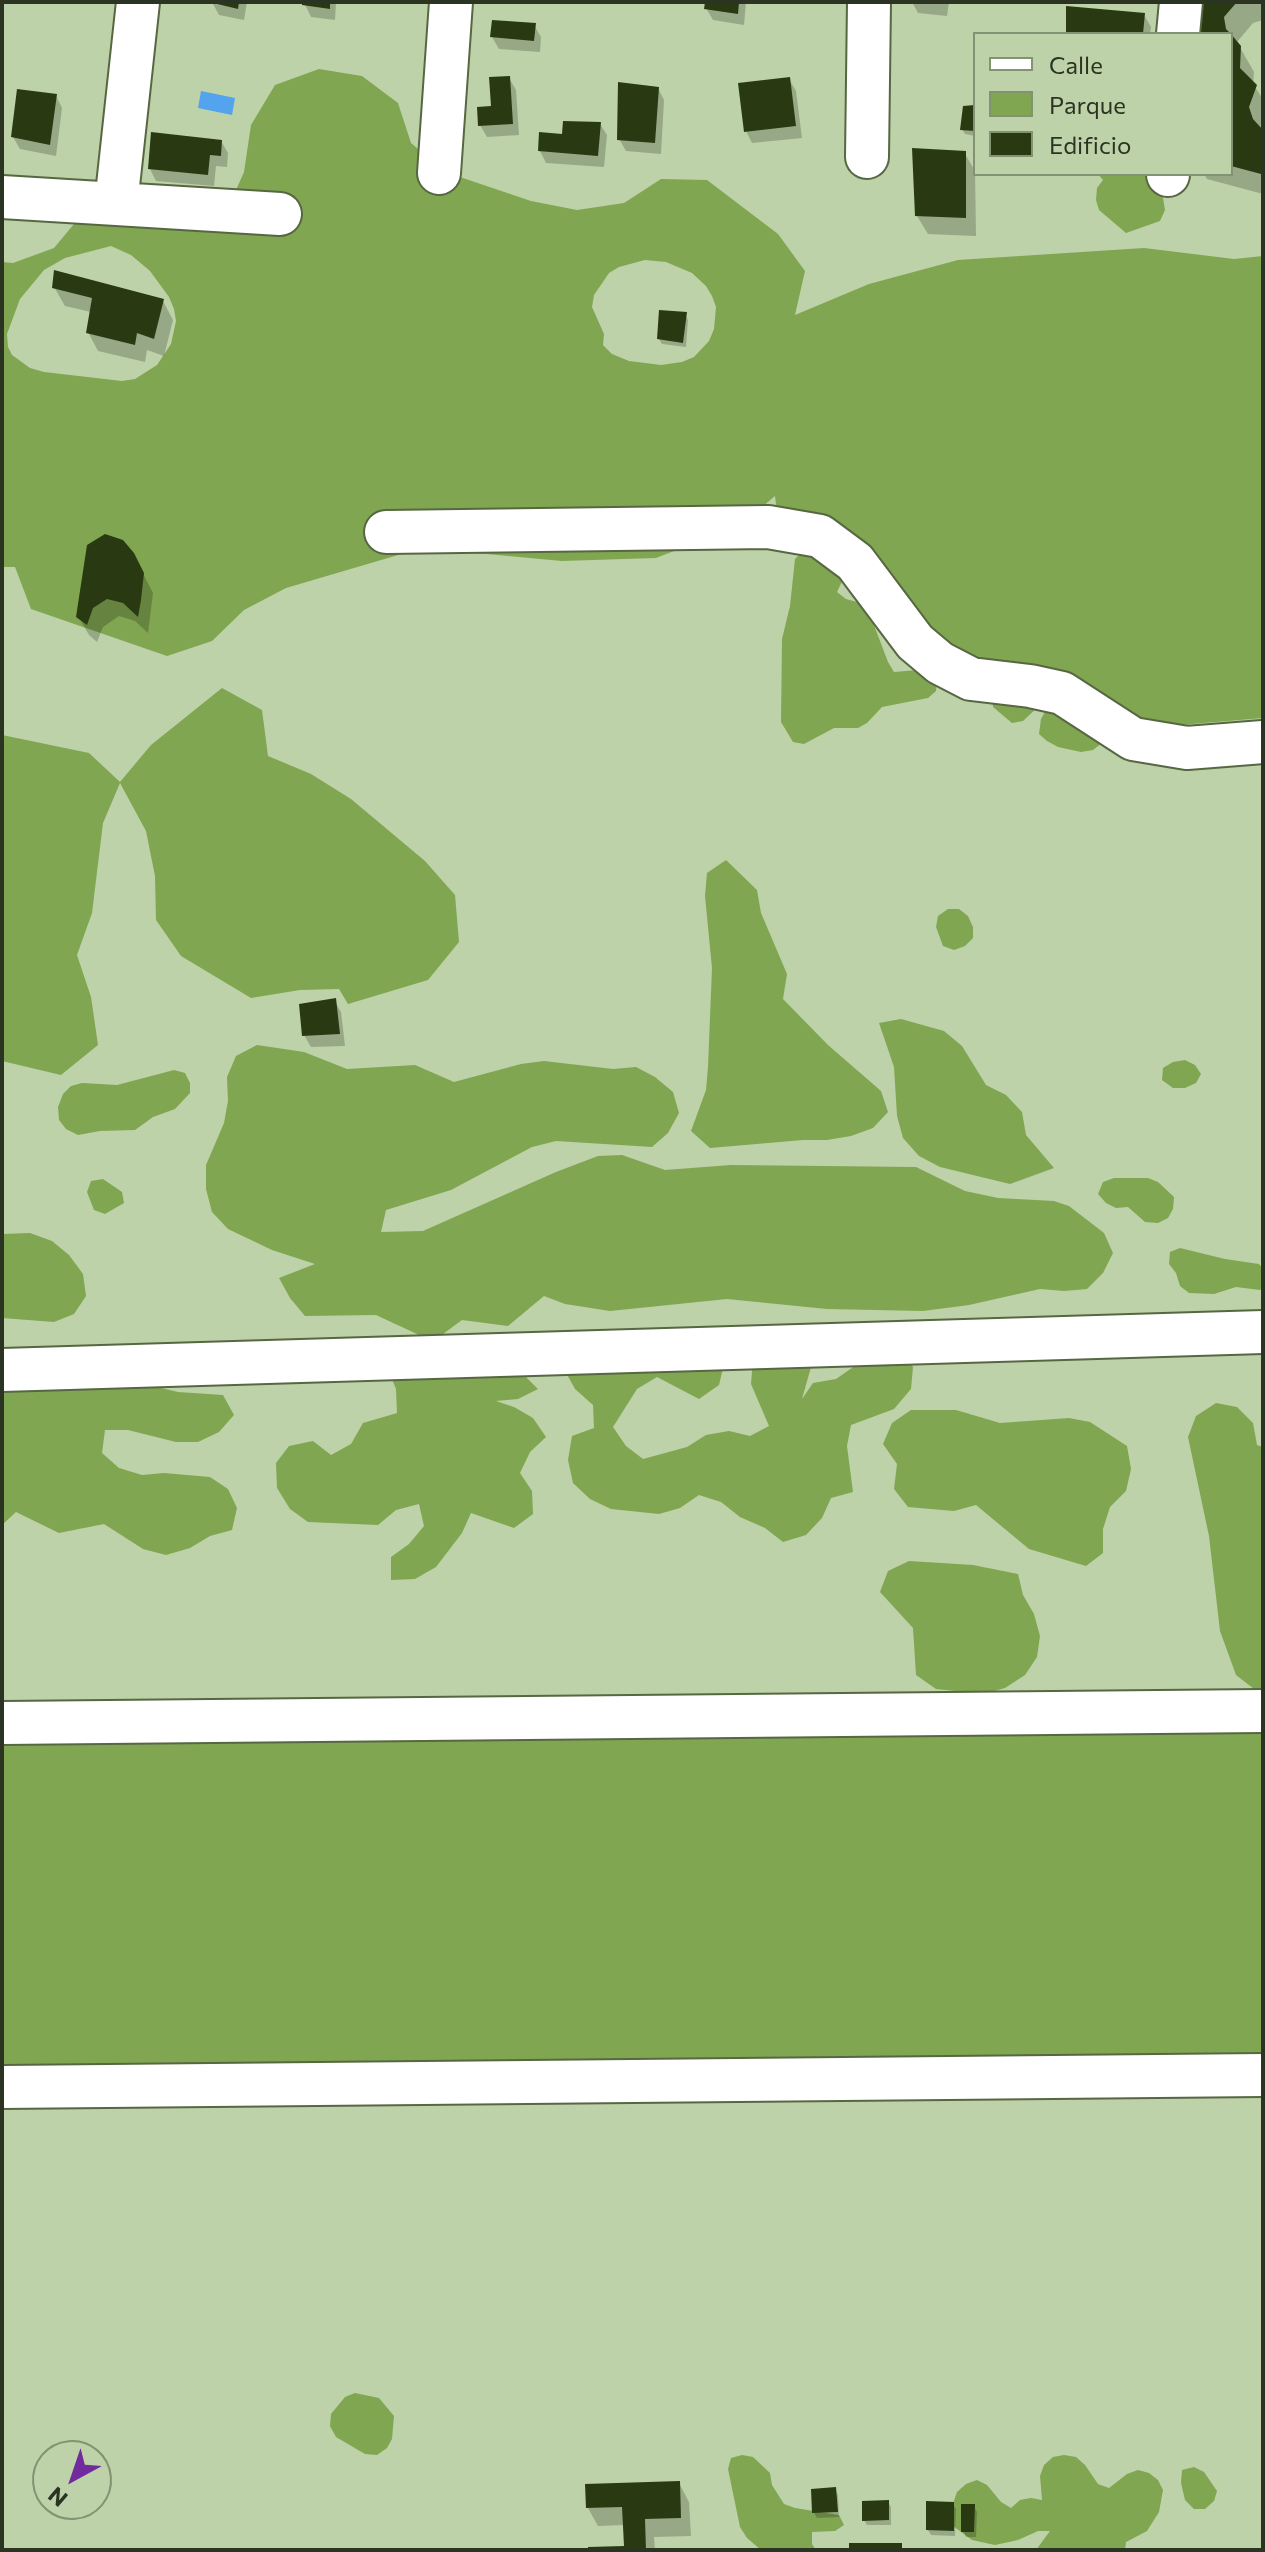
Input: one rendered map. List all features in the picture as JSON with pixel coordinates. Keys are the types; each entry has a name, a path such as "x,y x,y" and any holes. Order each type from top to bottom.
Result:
{"street":[{"path":"116,204 138,2"},
{"path":"439,173 451,2"},
{"path":"867,157 869,2"},
{"path":"1178,32 1181,2"},
{"path":"2,197 280,214"},
{"path":"386,532 768,527 820,536 855,562 915,642 940,663 971,679 1062,693 1133,739 1187,748 1263,742"},
{"path":"2,1370 1263,1332"},
{"path":"2,1723 1263,1711"},
{"path":"2,2087 1263,2075"}],"green space":[{"path":"319,69 362,76 398,103 411,143 445,172 531,201 577,210 624,203 661,179 707,180 778,234 805,271 795,315 869,284 958,260 1144,248 1234,259 1263,256 1263,718 1180,725 1104,714 978,667 846,573 837,592 857,602 872,620 894,672 918,670 937,680 936,691 928,698 882,707 858,728 834,728 804,744 793,742 781,722 782,639 790,606 795,559 818,537 779,530 775,496 741,525 656,558 562,561 422,548 286,588 244,610 212,641 167,656 31,609 15,567 2,567 2,262 13,263 54,248 84,212 225,215 244,172 251,125 275,85","holes":["111,246 131,255 150,271 174,309 176,321 171,344 157,365 135,379 122,381 44,372 30,368 12,355 7,334 20,299 44,270 65,258","645,260 666,262 692,273 712,296 716,307 714,329 709,341 694,357 661,365 629,361 612,354 603,345 604,334 592,307 594,295 609,273"]},
{"path":"1100,176 1146,176 1158,187 1163,198 1165,210 1160,221 1126,233 1099,210 1097,188 1103,180"},
{"path":"222,688 262,710 268,756 311,774 351,799 425,861 455,895 459,942 428,980 348,1004 339,989 300,990 251,998 181,956 156,920 155,876 146,831 120,783 103,823 92,913 77,955 91,997 98,1045 61,1075 2,1061 2,735 89,753 120,782 151,745"},
{"path":"992,695 1039,706 1023,721 1012,723 993,707"},
{"path":"1056,704 1102,743 1093,750 1081,752 1047,741 1039,734 1041,719 1046,710"},
{"path":"726,860 757,890 761,913 787,974 783,999 828,1045 881,1091 888,1112 873,1128 827,1140 710,1148 691,1131 706,1090 708,1067 712,968 705,896 707,873"},
{"path":"948,909 959,909 968,916 973,927 973,938 965,946 954,950 943,946 936,927 938,916"},
{"path":"901,1019 944,1031 962,1046 986,1085 1006,1095 1022,1112 1026,1135 1054,1168 1010,1184 940,1167 919,1156 903,1138 897,1116 894,1067 879,1023"},
{"path":"257,1045 304,1052 347,1069 415,1065 454,1082 544,1061 613,1069 636,1067 673,1092 679,1113 668,1133 652,1147 556,1141 532,1147 451,1190 386,1210 381,1232 423,1231 556,1172 598,1156 622,1155 665,1170 731,1165 916,1167 965,1191 998,1198 1054,1201 1069,1206 1104,1233 1113,1253 1103,1273 1087,1289 1040,1289 969,1305 923,1311 827,1309 727,1299 610,1311 565,1304 544,1296 508,1326 462,1320 443,1334 419,1335 376,1315 305,1316 279,1278 315,1264 272,1250 228,1229 212,1212 206,1189 206,1165 224,1123 228,1101 227,1077 236,1056"},
{"path":"1185,1060 1195,1065 1201,1074 1196,1083 1185,1088 1173,1088 1162,1080 1163,1068"},
{"path":"174,1070 185,1073 190,1083 190,1093 175,1109 153,1117 135,1130 78,1135 66,1129 59,1120 58,1107 63,1094 71,1086 82,1083 117,1085"},
{"path":"1114,1178 1148,1178 1158,1182 1174,1197 1168,1218 1158,1223 1145,1222 1128,1207 1116,1208 1106,1203 1098,1194 1103,1182"},
{"path":"103,1179 122,1192 124,1203 105,1214 94,1210 87,1192 91,1181"},
{"path":"30,1233 52,1241 69,1255 83,1274 86,1296 74,1314 54,1322 2,1318 2,1234"},
{"path":"1180,1248 1259,1264 1263,1269 1263,1288 1236,1287 1214,1294 1189,1293 1180,1286 1169,1264 1170,1252"},
{"path":"900,1350 913,1367 911,1389 894,1409 851,1425 847,1446 853,1492 831,1498 822,1518 806,1535 783,1542 721,1502 699,1495 680,1508 659,1514 611,1509 590,1499 573,1483 568,1460 572,1436 594,1428 593,1405 575,1389 564,1369 724,1364 719,1385 699,1399 657,1377 637,1389 613,1427 626,1446 643,1459 687,1447 706,1435 729,1431 750,1436 769,1426 751,1384 753,1359 813,1360 802,1399 813,1383 836,1379 875,1352"},
{"path":"387,1367 523,1374 538,1389 518,1399 496,1401 533,1418 546,1437 530,1452 520,1473 532,1491 533,1514 514,1528 471,1513 462,1533 436,1567 415,1579 391,1580 391,1557 409,1544 424,1526 419,1504 396,1510 378,1525 308,1522 290,1509 277,1488 276,1463 289,1446 313,1441 331,1455 351,1444 363,1423 397,1413 396,1389"},
{"path":"90,1371 178,1392 223,1395 234,1415 219,1432 198,1442 176,1442 128,1430 105,1430 102,1453 119,1468 142,1475 164,1473 210,1477 228,1489 237,1508 232,1530 166,1555 143,1549 104,1524 59,1533 16,1512 2,1525 2,1377"},
{"path":"1216,1403 1237,1407 1253,1423 1257,1445 1263,1447 1263,1691 1254,1689 1236,1675 1220,1631 1209,1536 1188,1437 1196,1416"},
{"path":"911,1410 956,1410 1000,1423 1069,1418 1090,1422 1127,1446 1131,1469 1126,1491 1110,1507 1103,1529 1103,1553 1086,1566 1029,1549 976,1505 954,1511 908,1507 894,1489 897,1464 883,1444 892,1423"},
{"path":"909,1561 973,1565 1018,1574 1040,1636 1037,1657 1025,1675 1005,1688 983,1694 936,1689 916,1675 913,1628 880,1592 888,1571"},
{"path":"1263,1720 1263,2056 758,2062 321,2062 2,2068 2,1725"},
{"path":"355,2393 379,2398 394,2416 392,2439 387,2448 377,2455 365,2454 336,2437 330,2426 331,2414 345,2397"},
{"path":"742,2455 753,2457 770,2473 772,2485 784,2504 839,2515 844,2525 835,2531 812,2532 812,2544 816,2550 761,2550 740,2527 728,2469 731,2458"},
{"path":"1053,2457 1076,2457 1098,2484 1109,2488 1127,2474 1138,2470 1158,2480 1163,2490 1159,2512 1147,2531 1126,2542 1125,2550 1036,2550 1050,2531 1038,2531 995,2545 972,2540 953,2526 949,2515 957,2492 966,2484 977,2480 987,2485 1001,2502 1011,2508 1020,2500 1042,2500 1040,2476 1044,2465"},
{"path":"1194,2467 1204,2472 1217,2491 1214,2501 1205,2509 1194,2509 1185,2500 1182,2470"}],"water":[{"path":"201,91 235,98 232,115 198,108"}],"building":[{"path":"209,2 239,2 238,9"},
{"path":"302,2 330,2 330,9 302,5"},
{"path":"705,2 739,2 738,14 704,9"},
{"path":"1201,2 1237,2 1224,17 1229,32 1199,32"},
{"path":"1066,6 1145,13 1143,32 1066,32"},
{"path":"492,20 536,23 534,41 490,37"},
{"path":"1233,36 1241,46 1240,68 1257,85 1249,107 1253,119 1263,130 1261,174 1233,167"},
{"path":"510,76 513,124 478,126 477,107 491,106 489,77"},
{"path":"790,77 796,126 744,132 738,83"},
{"path":"618,82 659,87 655,143 617,140"},
{"path":"17,89 57,94 50,145 11,137"},
{"path":"973,105 973,131 960,130 963,106"},
{"path":"563,121 601,122 598,156 538,151 539,132 562,134"},
{"path":"151,132 222,140 221,156 210,155 208,175 148,169"},
{"path":"912,148 966,151 966,218 915,216"},
{"path":"54,270 164,299 154,339 137,333 135,345 86,333 92,298 52,288"},
{"path":"659,310 687,312 683,343 657,339"},
{"path":"105,534 123,540 144,573 138,617 123,603 107,599 93,608 87,625 76,617 87,545"},
{"path":"336,998 340,1034 302,1036 299,1004"},
{"path":"680,2481 681,2518 645,2519 646,2550 588,2550 588,2547 624,2546 622,2507 586,2508 585,2484"},
{"path":"836,2487 838,2512 812,2513 811,2489"},
{"path":"889,2500 889,2520 862,2521 862,2501"},
{"path":"926,2501 954,2502 954,2531 926,2530"},
{"path":"961,2504 975,2504 974,2532 961,2532"},
{"path":"849,2543 902,2543 902,2550 849,2550"}]}
